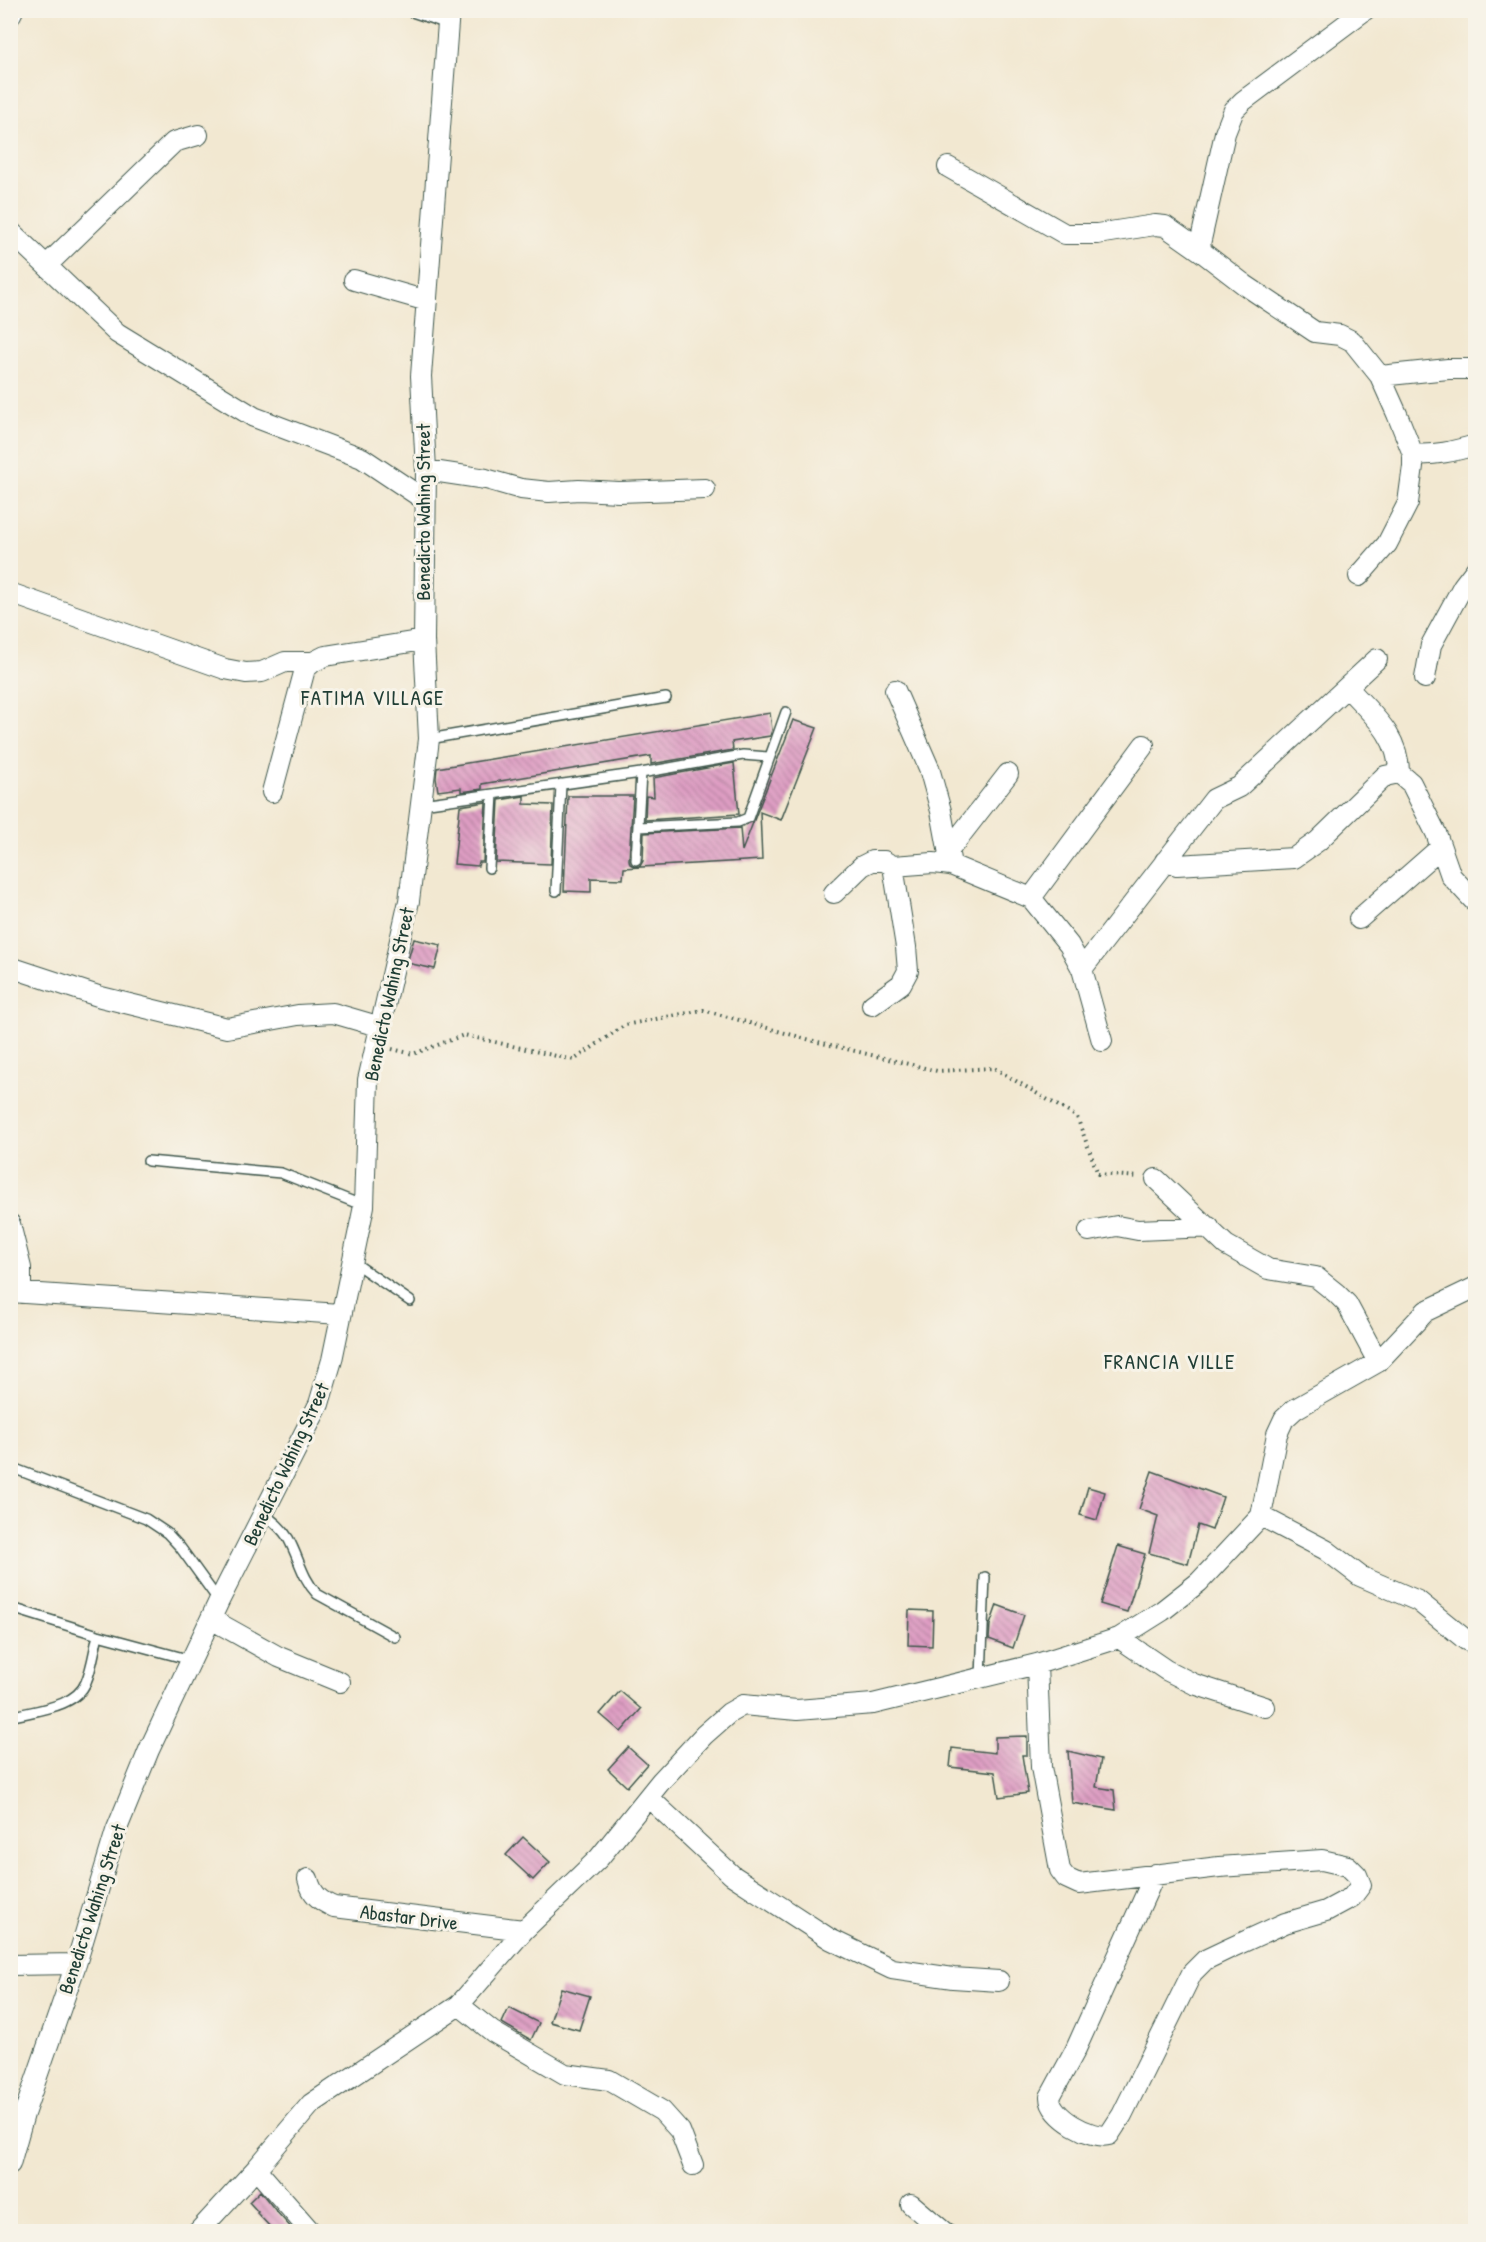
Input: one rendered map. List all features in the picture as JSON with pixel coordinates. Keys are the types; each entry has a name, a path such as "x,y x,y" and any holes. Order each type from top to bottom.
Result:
{"street":[{"path":"1202,252 1200,240 1224,133 1234,110 1365,10"},
{"name":"Benedicto Wahing Street","path":"10,2164 24,2114 76,1964 116,1831 148,1750 215,1610 319,1404 332,1360 340,1314 353,1262 364,1206 368,1080 410,901 429,740 424,640 426,470 421,375 449,17"},
{"path":"46,265 174,142 198,135"},
{"path":"948,167 1065,234 1097,234 1155,225 1165,226 1315,332 1340,336 1352,341 1380,376 1413,454 1408,503 1387,544 1359,576"},
{"path":"10,231 117,333 254,417 362,458 425,500"},
{"path":"354,280 427,301"},
{"path":"1380,376 1448,369 1476,369"},
{"path":"1413,454 1447,453 1476,446"},
{"path":"426,470 486,479 521,489 549,492 705,489"},
{"path":"1425,678 1431,645 1463,586 1476,569"},
{"path":"10,593 225,669 246,673 262,672 285,662 313,662"},
{"path":"272,792 305,669 325,656 424,640"},
{"path":"1082,969 1214,799 1239,787 1377,659"},
{"path":"1348,688 1391,737 1399,756 1399,773"},
{"path":"895,690 929,768 950,857 1030,898 1069,945 1082,969 1102,1041"},
{"path":"1030,898 1144,745"},
{"path":"1399,773 1411,783 1436,833 1451,876 1476,903"},
{"path":"1165,861 1178,865 1294,858 1318,841 1385,776 1399,773"},
{"path":"834,893 862,867 872,861 884,861 893,866 933,863 950,857 1008,774"},
{"path":"1359,919 1440,848"},
{"path":"872,1005 901,984 908,971 893,866"},
{"path":"10,967 101,998 227,1028 298,1015 333,1013 379,1036"},
{"path":"1156,1179 1226,1245 1249,1260 1268,1269 1316,1277 1336,1293 1347,1304 1378,1362"},
{"path":"10,1224 19,1251 21,1268 16,1292 340,1314"},
{"path":"1089,1231 1117,1226 1138,1230 1209,1227"},
{"path":"198,2232 311,2104 459,2005 524,1930 599,1858 648,1797 704,1735 729,1713 743,1705 797,1710 873,1704 1037,1664 1119,1638 1162,1611 1199,1582 1261,1516 1277,1434 1284,1419 1295,1409 1378,1362 1426,1311 1476,1287"},
{"path":"1261,1516 1326,1550 1360,1576 1418,1601 1466,1640 1476,1644"},
{"path":"215,1610 279,1657 340,1682"},
{"path":"1119,1638 1166,1670 1194,1684 1265,1707"},
{"path":"1037,1664 1041,1767 1060,1870 1066,1878 1079,1884 1155,1874 1322,1860 1348,1866 1357,1875 1361,1885 1352,1897 1326,1911 1285,1923 1205,1960 1192,1973 1122,2115 1109,2135 1103,2137 1075,2126 1060,2117 1050,2104 1050,2097 1075,2051 1155,1874"},
{"path":"648,1797 732,1875 830,1939 892,1969 953,1978 999,1981"},
{"name":"Abastar Drive","path":"308,1879 311,1889 321,1902 334,1907 524,1930"},
{"path":"10,1965 76,1964"},
{"path":"459,2005 493,2032 565,2074 609,2080 662,2111 680,2132 693,2165"},
{"path":"256,2169 311,2232"},
{"path":"911,2204 944,2232"}],"lane":[{"path":"406,10 449,17"},
{"path":"429,740 666,698"},
{"path":"639,827 738,822 748,818 786,712"},
{"path":"422,804 641,773 743,755 768,758"},
{"path":"636,860 641,773"},
{"path":"556,891 561,784"},
{"path":"489,868 493,794"},
{"path":"148,1161 281,1173 364,1206"},
{"path":"353,1262 410,1301"},
{"path":"10,1467 146,1519 167,1533 180,1547 215,1610"},
{"path":"264,1514 288,1538 308,1584 317,1594 395,1636"},
{"path":"981,1677 985,1577"},
{"path":"15,1609 98,1635 191,1660"},
{"path":"10,1717 56,1706 70,1700 86,1684 98,1635"}],"path":[{"path":"379,1036 413,1054 464,1035 574,1060 625,1025 703,1010 814,1041 937,1071 994,1068 1077,1117 1098,1174 1156,1179"}],"building":[{"path":"770,713 772,730 770,736 732,742 733,750 651,764 651,756 482,784 482,789 461,792 461,788 438,791 437,768"},
{"path":"793,720 817,728 781,820 760,812 762,860 624,868 623,879 591,878 591,892 564,891 568,796 633,796 629,860 630,864 635,867 640,866 643,861 644,833 740,828 742,851"},
{"path":"734,763 739,814 645,820 646,796 654,797 653,778"},
{"path":"524,796 524,804 553,805 551,864 496,862 499,800"},
{"path":"486,802 483,862 479,862 478,866 454,864 460,806"},
{"path":"414,939 441,945 435,969 407,963"},
{"path":"1152,1471 1223,1497 1212,1530 1198,1525 1188,1564 1149,1553 1158,1516 1139,1509"},
{"path":"1088,1487 1105,1492 1097,1520 1080,1515"},
{"path":"1118,1546 1145,1554 1127,1612 1100,1604"},
{"path":"997,1605 1024,1615 1013,1648 989,1639 990,1625"},
{"path":"909,1610 933,1611 932,1646 908,1645"},
{"path":"620,1691 641,1709 621,1732 600,1714"},
{"path":"1027,1736 1027,1755 1022,1755 1028,1793 999,1797 995,1772 950,1767 952,1748 995,1753 995,1737"},
{"path":"628,1747 647,1764 627,1787 608,1769"},
{"path":"1068,1751 1101,1759 1096,1787 1114,1790 1116,1810 1072,1803"},
{"path":"523,1837 550,1862 533,1880 506,1855"},
{"path":"561,1988 590,1996 579,2030 550,2022"},
{"path":"509,2008 539,2023 531,2040 502,2023"},
{"path":"260,2191 295,2232 275,2232 257,2213 249,2202"}],"district":[{"name":"FATIMA VILLAGE","path":"373,698"},
{"name":"FRANCIA VILLE","path":"1170,1362"}]}
